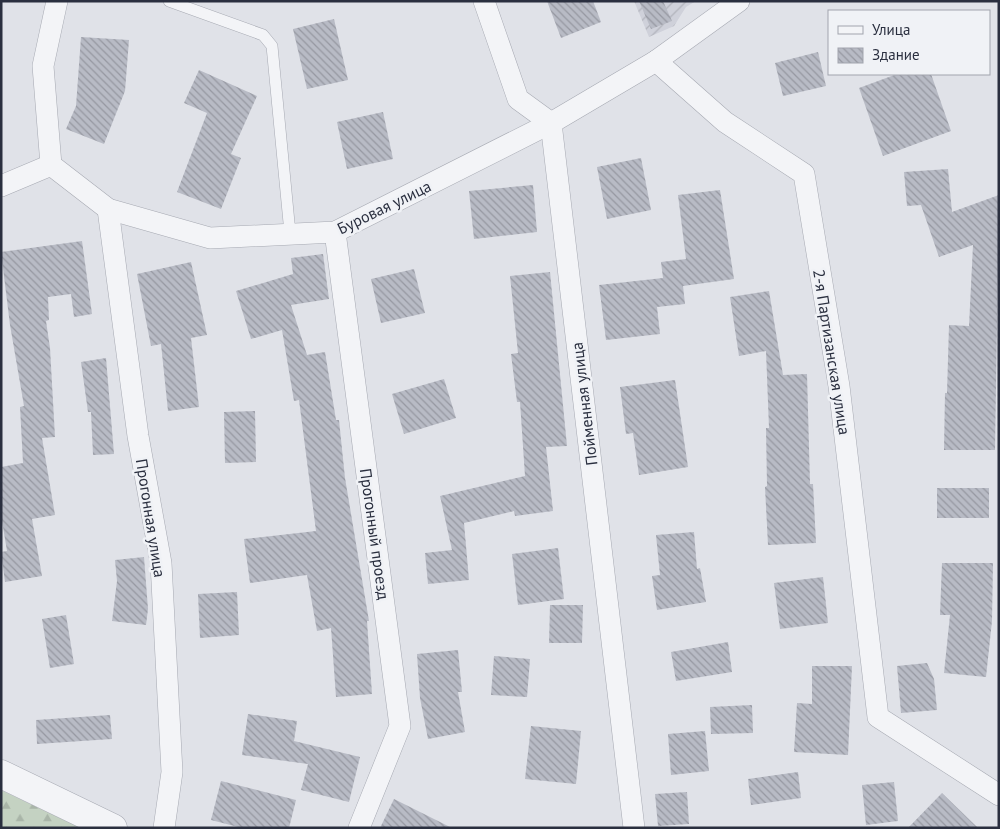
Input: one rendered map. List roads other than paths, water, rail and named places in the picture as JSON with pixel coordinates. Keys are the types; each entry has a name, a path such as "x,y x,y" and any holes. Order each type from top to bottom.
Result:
{"street":[{"path":"1,186 51,165 43,66 57,1"},
{"path":"484,1 518,99 551,124"},
{"name":"Буровая улица","path":"51,165 108,209 210,238 334,232 551,124 656,60 739,1"},
{"name":"2-я Партизанская улица","path":"656,60 725,122 804,174 840,386 878,717 999,795"},
{"name":"Пойменная улица","path":"551,124 634,828"},
{"name":"Прогонная улица","path":"108,209 138,436 161,563 172,772 164,828"},
{"name":"Прогонный проезд","path":"334,232 400,726 359,828"},
{"path":"1,774 113,828"}],"lane":[{"path":"169,1 263,35 272,46 290,233"}]}
